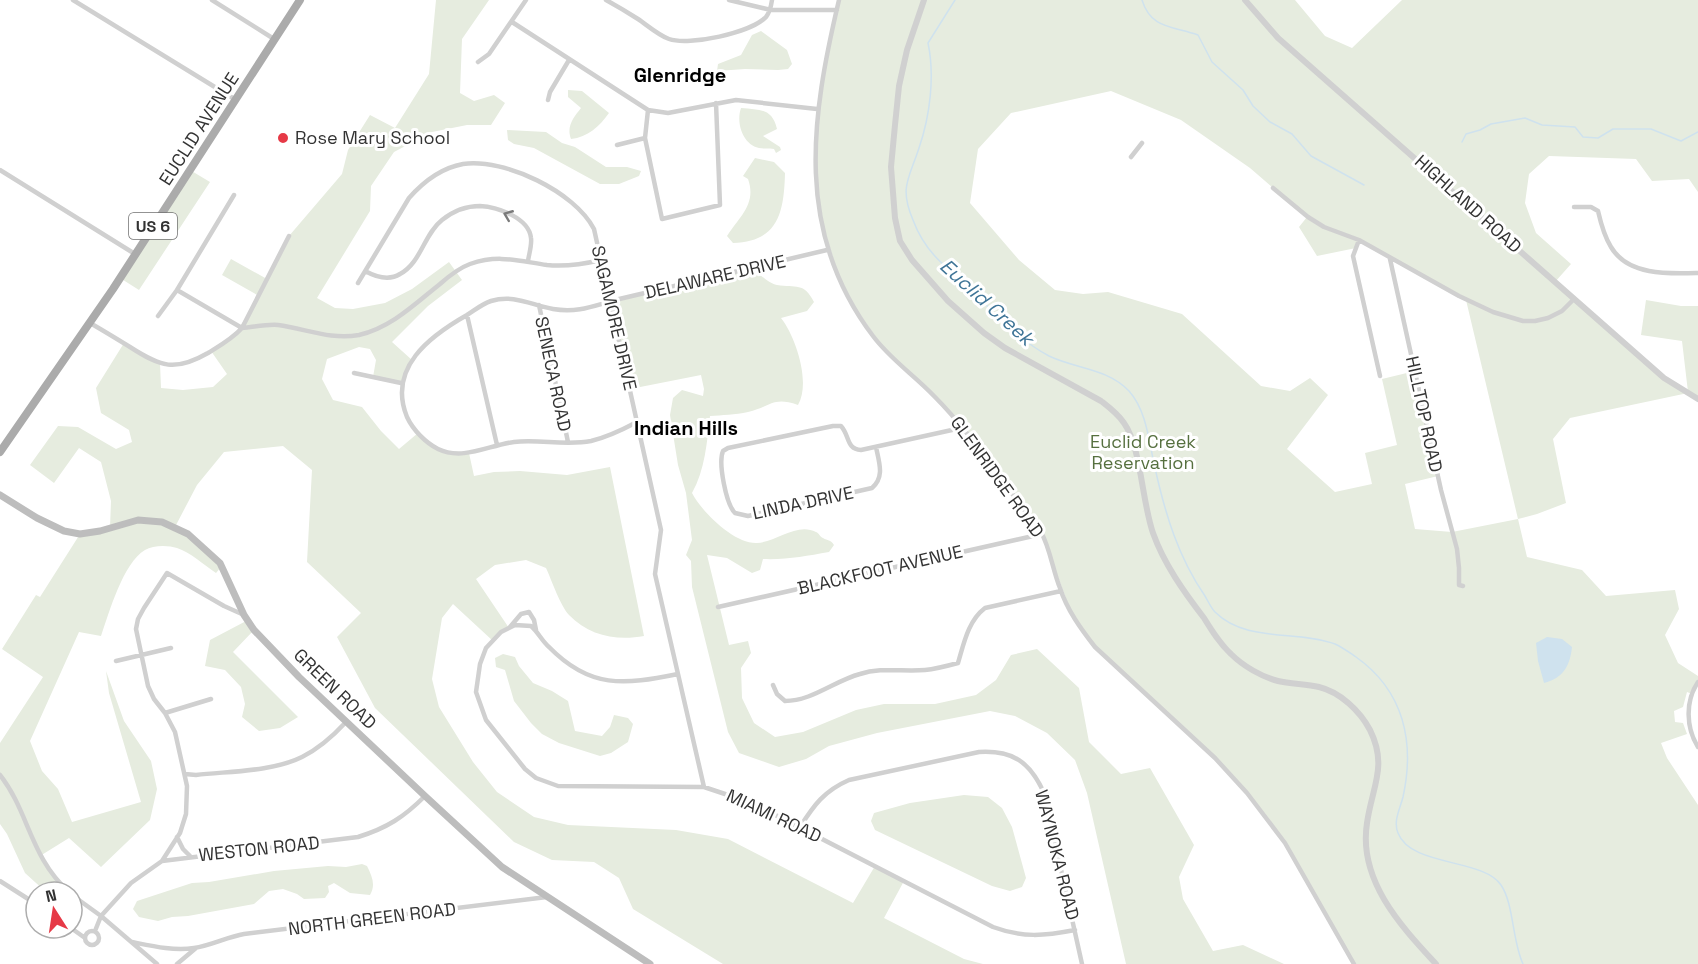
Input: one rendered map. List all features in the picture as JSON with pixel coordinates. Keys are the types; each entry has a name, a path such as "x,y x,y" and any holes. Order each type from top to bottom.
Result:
{"main road":[{"name":"EUCLID AVENUE","path":"1,449 90,322 300,0"},
{"name":"GREEN ROAD","path":"0,495 37,518 64,531 80,534 138,520 162,522 188,534 220,562 244,615 254,630 346,722 425,796 502,867 650,964"}],"street":[{"path":"73,0 236,100"},
{"path":"212,0 274,39"},
{"path":"478,62 489,54 526,0"},
{"path":"606,0 666,38 677,41 713,37 747,29 762,20 771,10 772,0"},
{"path":"729,0 771,10 837,10"},
{"name":"GLENRIDGE ROAD","path":"839,0 828,43 817,109 816,153 819,212 827,250 843,290 887,353 933,395 1042,534 1061,591 1079,626 1095,647 1215,758 1247,793 1285,843 1354,964"},
{"path":"924,0 907,50 899,86 895,125 891,167 895,218 900,241 912,260 948,301 984,333 1005,348 1101,401 1125,424 1133,443 1145,507 1153,533 1180,585 1223,646 1251,670 1277,681 1319,687 1332,692 1345,700 1360,716 1370,730 1377,753 1379,776 1367,822 1365,843 1369,867 1379,892 1396,919 1436,964"},
{"name":"HIGHLAND ROAD","path":"1245,0 1278,38 1574,299 1664,378 1698,399"},
{"path":"512,22 648,111 668,113 736,100 817,109"},
{"path":"548,100 550,92 569,60"},
{"path":"648,111 645,138 662,219 720,205 716,103"},
{"path":"617,145 645,138"},
{"path":"1131,158 1142,143"},
{"name":"SAGAMORE DRIVE","path":"358,283 417,188 441,171 463,164 488,164 523,174 557,191 576,204 588,217 594,229 611,301 661,530 655,574 704,787"},
{"path":"0,170 135,254"},
{"path":"1273,188 1324,227 1359,240 1459,296 1494,312 1523,321 1548,318 1562,311 1574,299"},
{"path":"158,316 177,290 234,195"},
{"path":"365,271 387,278 403,273 411,266 436,224 459,210 482,206 510,215 524,223 532,240 528,261"},
{"path":"1574,207 1591,207 1598,211 1603,232 1612,249 1623,260 1647,272 1698,273"},
{"path":"90,322 152,361 168,365 183,364 197,359 233,338 242,328 290,236"},
{"path":"1359,240 1353,256 1380,376"},
{"name":"DELAWARE DRIVE","path":"402,383 409,365 430,340 484,304 519,299 554,309 581,310 827,250"},
{"path":"177,290 242,328 270,325 326,336 358,335 389,323 456,271 469,264 497,257 548,265 568,265 601,260"},
{"name":"HILLTOP ROAD","path":"1390,259 1441,490 1457,549 1460,568 1458,581 1459,585 1463,586"},
{"name":"SENECA ROAD","path":"539,305 568,442"},
{"path":"467,315 497,445"},
{"path":"354,373 402,383 402,398 409,422 426,441 439,450 453,453 469,453 497,445 532,441 587,442 604,438 637,422"},
{"name":"LINDA DRIVE","path":"834,426 841,426 846,431 849,445 854,449 876,447 880,474 877,484 872,488 748,516 735,513 730,507 721,463 723,451 834,426"},
{"path":"876,447 961,428"},
{"name":"BLACKFOOT AVENUE","path":"718,607 1042,534"},
{"path":"162,861 177,837 186,814 187,786 175,732 154,699 141,656 136,629 138,619 167,573 244,615"},
{"path":"773,685 777,694 785,701 799,701 862,673 884,670 925,670 958,663 970,626 980,612 1001,604 1061,591"},
{"path":"509,628 521,614 529,612 536,630 547,646 561,658 595,678 624,683 678,674"},
{"name":"MIAMI ROAD","path":"536,630 524,625 501,632 486,648 477,676 476,692 486,720 513,756 536,778 558,786 571,787 704,787 736,796 993,927 1011,934 1028,936 1074,930"},
{"path":"116,662 171,648"},
{"path":"1698,682 1690,701 1688,717 1690,731 1698,747"},
{"path":"165,713 211,699"},
{"path":"185,774 238,770 285,763 303,757 312,751 346,722"},
{"name":"WAYNOKA ROAD","path":"800,827 816,803 830,790 849,780 979,752 995,751 1012,756 1026,764 1037,777 1044,793 1082,964"},
{"path":"0,775 13,795 42,860 57,880"},
{"name":"WESTON ROAD","path":"101,916 131,884 162,861 358,837 392,824 425,796"},
{"path":"177,837 190,856"},
{"path":"0,881 24,896"},
{"name":"NORTH GREEN ROAD","path":"132,942 163,947 196,948 244,934 549,897"},
{"path":"84,903 156,964"},
{"path":"95,931 101,916"},
{"path":"95,931 100,936 98,943 91,946 85,938 88,932 95,931"},
{"name":"NORTH GREEN ROAD","path":"177,964 196,948"}],"green space":[{"path":"436,0 489,0 462,39 460,93 474,101 494,95 505,103 491,125 467,125 432,132 394,152 371,186 370,211 317,298 335,308 353,309 385,303 412,289 449,262 462,280 428,306 392,342 412,360 401,383 373,377 376,360 370,349 359,347 327,359 322,379 333,400 362,407 399,449 418,433 439,450 469,453 474,476 494,472 520,471 567,475 610,467 644,636 614,637 585,628 569,615 562,605 546,568 526,560 495,565 476,579 509,628 493,641 453,604 442,618 432,679 439,707 473,762 497,792 534,817 568,825 676,830 728,839 853,903 875,866 904,881 884,918 964,959 983,964 723,964 633,909 619,878 594,862 552,860 514,842 375,708 337,637 361,613 307,562 312,470 283,446 224,452 197,485 175,527 222,566 216,573 187,552 169,546 152,547 137,556 118,589 101,636 79,632 30,741 42,771 58,789 72,822 141,802 109,693 106,671 124,721 151,761 157,789 150,820 101,867 69,838 40,856 59,880 33,880 25,873 0,824 0,743 43,677 2,649 36,595 40,597 80,534 110,528 111,501 101,462 79,448 54,483 30,465 58,426 78,427 116,449 132,442 129,430 101,413 96,388 124,343 160,363 161,388 183,390 213,387 227,374 211,351 233,338 259,296 222,275 231,259 267,279 289,236 342,174 348,150 370,115 395,128 429,74"},
{"name":"Euclid Creek Reservation","path":"839,0 1295,0 1325,36 1352,48 1402,0 1698,0 1698,192 1689,179 1652,181 1636,159 1549,156 1529,174 1525,203 1536,233 1571,264 1555,282 1664,378 1688,392 1682,341 1641,335 1646,300 1681,306 1698,306 1698,399 1688,393 1570,418 1553,439 1566,503 1518,519 1527,557 1582,570 1606,596 1675,590 1679,609 1665,635 1678,663 1698,676 1698,682 1692,694 1687,692 1683,707 1674,711 1675,722 1683,723 1687,734 1661,743 1667,758 1698,805 1698,964 1354,964 1290,852 1247,793 1215,758 1095,647 1070,609 1043,537 951,414 887,353 843,290 819,212 816,153 817,109","holes":["1111,91 1181,120 1250,168 1307,217 1299,227 1317,256 1356,248 1359,241 1466,300 1518,519 1452,532 1415,529 1405,484 1438,476 1415,371 1382,379 1397,445 1365,453 1372,484 1335,492 1287,449 1328,395 1310,378 1290,391 1261,386 1182,314 1108,292 1083,294 1055,290 1019,260 970,203 978,149 1011,113"]},
{"path":"761,31 787,50 792,64 788,69 717,71 718,64 741,55 752,35"},
{"path":"568,90 582,91 609,113 593,130 571,139 570,126 581,108 568,97"},
{"path":"741,108 764,111 772,117 777,129 763,136 781,150 776,153 774,149 759,148 748,142 740,126"},
{"path":"507,130 546,132 606,167 627,167 641,171 639,176 619,184 600,184 534,148 514,144 508,140"},
{"path":"755,158 774,162 785,173 780,212 776,222 760,237 733,243 727,236 748,203 750,188 748,179 743,176"},
{"path":"190,170 210,182 139,290 120,278"},
{"path":"758,266 760,275 768,281 777,285 803,289 814,302 807,311 781,318 792,337 800,360 802,396 798,405 777,402 748,412 710,416 703,465 692,493 703,509 720,526 748,542 764,542 801,529 817,533 834,545 829,552 763,559 760,570 752,573 727,558 707,555 729,645 748,641 751,653 741,668 742,698 754,723 775,737 803,732 856,710 884,704 935,704 976,695 996,680 1011,655 1037,649 1079,688 1089,742 1121,774 1150,768 1194,845 1179,877 1183,899 1213,951 1243,945 1284,964 1126,964 1087,793 1075,760 1047,733 1015,716 990,711 877,733 829,746 806,759 779,767 739,753 728,732 692,587 691,561 686,555 692,540 686,493 678,465 670,415 673,398 682,390 703,396 701,375 630,389 611,301"},
{"path":"248,620 254,630 233,652 298,717 280,728 259,731 242,717 245,704 241,687 225,670 205,666 210,640"},
{"path":"503,654 515,657 519,666 533,683 568,701 575,731 602,736 610,727 614,715 628,718 633,724 628,742 611,753 600,756 559,743 542,734 514,701 505,670 496,667 495,658"},
{"path":"964,795 988,797 1002,808 1012,827 1026,878 1022,887 1010,891 992,886 875,830 871,821 874,813 910,803"},
{"path":"362,864 367,866 372,877 373,888 370,895 350,893 334,883 328,886 329,892 325,898 304,899 283,889 269,891 254,904 158,921 139,917 133,909 137,901 192,883 274,871"}],"water":[{"path":"1547,637 1562,639 1572,647 1567,665 1561,674 1544,683 1536,643"}],"waterway":[{"name":"Euclid Creek","path":"955,0 928,43 931,69 929,109 923,136 907,183 909,209 922,239 940,261 966,280 994,314 1027,342 1049,356 1101,373 1120,383 1129,391 1144,418 1159,485 1180,550 1215,612 1227,622 1241,628 1305,637 1335,644 1356,657 1385,685 1402,719 1406,737 1406,777 1397,820 1398,833 1405,844 1417,852 1479,870 1492,876 1501,885 1508,902 1523,964"},
{"path":"1142,0 1146,9 1157,21 1171,28 1198,35 1212,62 1243,90 1253,106 1270,122 1292,134 1311,156 1364,185"},
{"path":"1462,142 1466,134 1491,124 1525,118 1542,125 1575,127 1583,137 1598,138 1613,129 1651,129 1681,141 1698,132"}],"place":[{"name":"Rose Mary School","path":"283,138"}],"district":[{"name":"Glenridge","path":"680,75"},
{"name":"Indian Hills","path":"686,428"}]}
